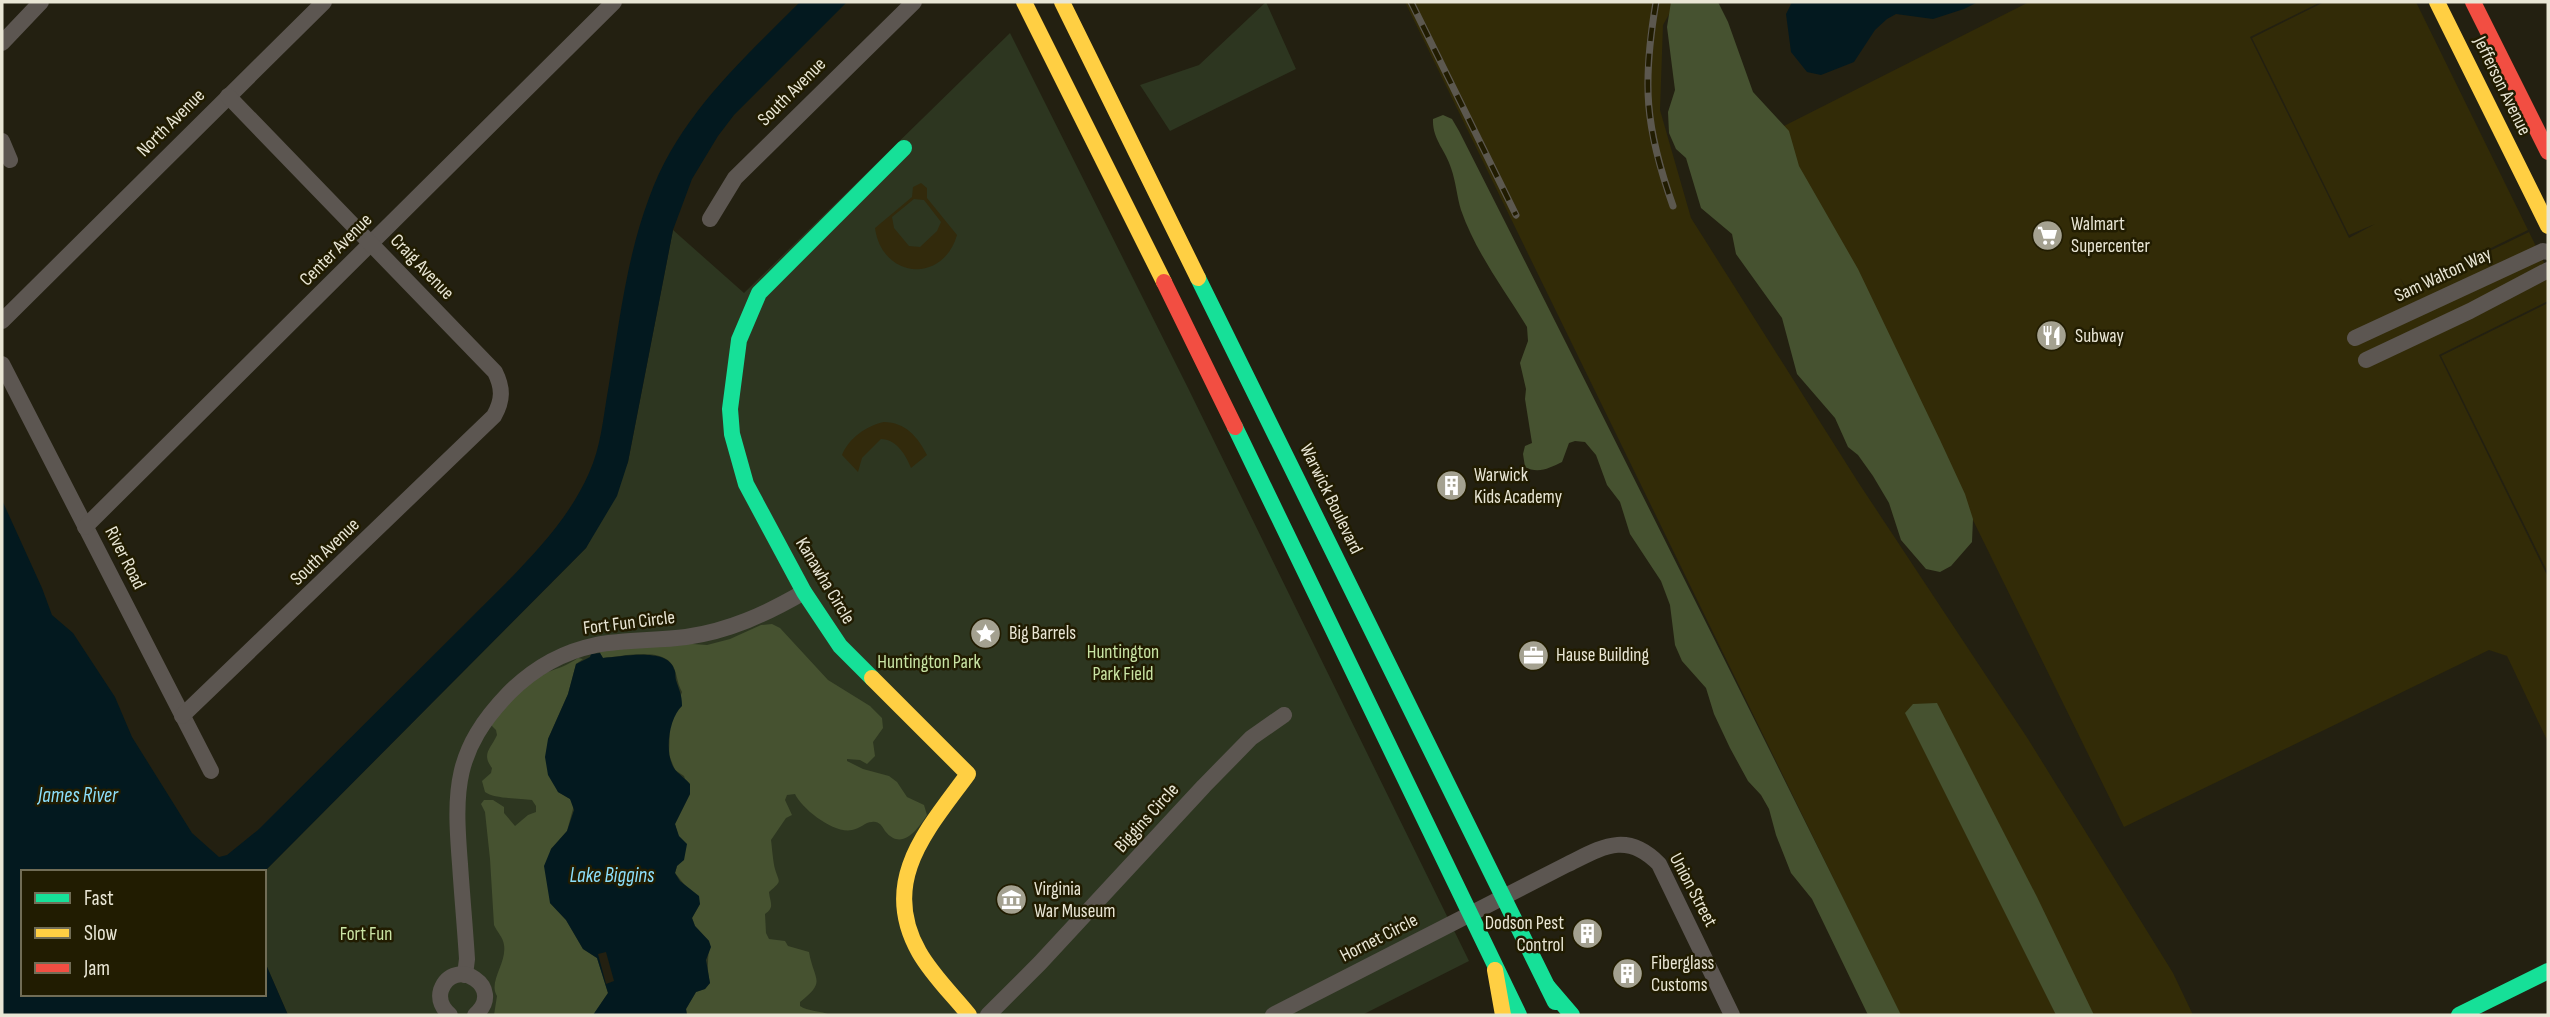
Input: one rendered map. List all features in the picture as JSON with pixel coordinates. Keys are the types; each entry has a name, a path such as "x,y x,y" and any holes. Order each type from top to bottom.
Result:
{"main road":[{"name":"Warwick Boulevard","path":"1024,2 1193,341 1385,697 1503,897 1562,1015"},
{"name":"Warwick Boulevard","path":"1062,2 1223,327 1385,697 1471,914 1519,1015"},
{"name":"Jefferson Avenue","path":"2437,2 2548,226"},
{"name":"Jefferson Avenue","path":"2473,2 2548,152"},
{"name":"Kanawha Circle","path":"904,148 759,293 738,345 730,396 732,434 746,484 804,592 840,646 968,774 916,848 905,872 901,897 907,929 919,954 970,1015"},
{"path":"1119,190 1148,175"},
{"path":"1193,341 1223,327"},
{"path":"1496,970 1503,1015"},
{"path":"2459,1015 2548,971"},
{"path":"1548,987 1572,1015"}],"street":[{"path":"2,43 41,2"},
{"name":"North Avenue","path":"2,321 324,2"},
{"name":"Center Avenue","path":"85,527 614,2"},
{"name":"South Avenue","path":"710,219 735,178 914,2"},
{"name":"Craig Avenue","path":"228,96 495,372 502,394 500,406 494,416"},
{"path":"2,141 10,160"},
{"name":"Sam Walton Way","path":"2355,338 2543,251 2548,252"},
{"path":"2365,360 2470,311 2548,270"},
{"name":"River Road","path":"2,364 211,771"},
{"name":"South Avenue","path":"183,716 494,416"},
{"name":"Fort Fun Circle","path":"465,975 467,959 456,812 458,782 464,760 483,723 520,682 549,662 581,649 713,632 767,613 804,592"},
{"name":"Biggins Circle","path":"988,1015 1251,738 1284,715"},
{"name":"Union Street","path":"1503,897 1604,847 1625,844 1648,853 1659,864 1732,1015"},
{"name":"Hornet Circle","path":"1273,1015 1503,897"},
{"path":"450,1015 441,1004 442,988 452,977 465,975 478,980 485,993 483,1007 475,1015"}],"shaded area":[{"path":"1405,2 1676,2 1663,25 1660,110 1691,218 1858,482 2028,739 2173,973 2193,1015 1900,1015"},
{"path":"2029,2 2321,2 2250,37 2349,238 2375,224 2349,235 2252,38 2324,2 2416,2 2528,230 2407,289 2400,278 2407,291 2529,232 2548,271 2548,301 2439,355 2548,577 2548,742 2507,656 2489,650 2124,827 1780,128"},
{"path":"2548,303 2548,573 2441,356"}],"green space":[{"path":"1266,2 1296,69 1170,131 1140,85 1199,65"},
{"path":"1671,2 1718,2 1753,92 1789,131 1799,166 1858,269 1940,440 1965,494 1973,519 1972,542 1951,566 1940,572 1926,569 1901,540 1889,503 1873,476 1858,455 1848,447 1835,418 1797,374 1782,318 1736,254 1732,234 1701,208 1686,158 1676,149 1669,133 1668,112 1675,90 1667,27"},
{"name":"Huntington Park","path":"1010,33 1188,388 1469,961 1362,1015 288,1015 266,965 266,870 586,548 628,462 673,230 744,293"},
{"path":"1443,115 1452,119 1459,131 1901,1015 1868,1015 1812,899 1791,873 1769,809 1748,781 1730,748 1714,714 1706,688 1682,661 1675,645 1670,605 1661,581 1630,534 1620,502 1607,485 1596,455 1585,442 1575,441 1569,443 1562,462 1539,470 1525,467 1525,446 1532,443 1520,363 1528,341 1527,327 1482,256 1467,226 1449,162 1433,126 1433,119"},
{"path":"772,624 780,628 828,680 870,706 882,718 883,728 873,742 875,756 867,764 860,760 847,761 863,769 889,776 897,782 907,797 924,805 927,815 909,836 897,839 891,837 877,822 869,822 852,830 836,828 811,813 795,794 787,795 785,800 792,815 786,818 771,840 779,881 769,892 771,904 765,914 766,933 769,939 785,941 788,946 809,952 817,980 814,989 800,1002 800,1006 831,1015 687,1015 686,1009 696,992 705,989 710,983 709,941 695,926 692,918 700,904 675,873 678,848 675,824 690,794 684,776 675,770 669,755 670,726 682,692 673,666 660,656 641,654 603,658 600,653 601,650 678,643 707,645 730,639 761,625"},
{"path":"578,658 583,659 576,664 568,694 548,739 558,792 570,799 574,805 567,831 551,849 550,903 566,920 583,949 597,958 608,993 593,1015 494,1015 496,978 503,959 504,945 494,925 485,812 481,804 484,800 493,800 504,807 504,813 515,826 536,812 536,806 532,800 500,797 485,792 482,781 491,773 492,768 487,755 497,735 491,725 508,703 533,681"},
{"path":"1937,703 2037,897 2094,1015 2056,1015 1905,713 1913,704"}],"sand":[{"path":"921,183 927,188 927,198 957,235 950,251 939,262 927,268 900,266 880,245 875,228 912,197 913,187","holes":["914,199 924,200 941,222 937,231 920,247 909,246 894,228 892,217"]},
{"path":"884,422 898,425 910,432 927,455 911,468 896,445 881,439 862,458 858,472 842,455 845,449 859,434"}],"water":[{"name":"James River","path":"800,2 847,2 734,115 692,179 673,230 628,462 617,496 586,548 266,870 21,870 21,996 266,996 266,965 288,1015 2,1015 2,500 52,615 73,633 115,697 132,737 192,833 219,857 227,855 258,830 506,583 542,545 573,504 596,453 629,269 649,198 661,169 694,116 756,46"},
{"path":"1792,2 1978,2 1933,19 1896,14 1875,30 1854,62 1821,75 1807,72 1791,52 1786,14"},
{"name":"Lake Biggins","path":"600,653 603,658 643,655 662,658 670,662 675,670 682,706 671,727 669,753 674,768 690,784 690,794 675,824 679,836 687,844 684,860 677,866 675,873 680,881 699,896 700,904 692,918 711,947 706,960 710,983 705,989 696,992 686,1009 687,1015 593,1015 608,993 597,958 583,949 566,920 550,903 544,866 551,849 567,831 574,810 570,799 558,792 548,775 545,757 548,739 568,694 576,664 591,654"}],"pier":[{"path":"606,952 614,981 606,984 598,954"}],"railway":[{"path":"1411,2 1516,215"},
{"path":"1656,2 1649,57 1649,105 1657,152 1673,206"}],"traffic: fast":[{"path":"872,678 840,646 804,592 746,484 732,434 730,409 739,340 759,293 904,148"},
{"path":"1198,278 1555,1002"},
{"path":"1235,427 1519,1015"},
{"path":"2459,1015 2548,971"},
{"path":"1548,987 1572,1015"}],"traffic: slow":[{"path":"1024,2 1164,282"},
{"path":"1062,2 1198,278"},
{"path":"2437,2 2548,226"},
{"path":"872,678 968,774 937,815 913,857 906,879 904,902 908,926 919,952 936,977 969,1015"},
{"path":"1495,970 1503,1015"}],"traffic: jam":[{"path":"2473,2 2548,152"},
{"path":"1164,282 1235,427"}],"place":[{"name":"Walmart Supercenter","path":"2048,235"},
{"name":"Subway","path":"2052,336"},
{"name":"Warwick Kids Academy","path":"1451,486"},
{"name":"Big Barrels","path":"986,633"},
{"name":"Hause Building","path":"1533,655"},
{"name":"Virginia War Museum","path":"1011,900"},
{"name":"Dodson Pest Control","path":"1587,934"},
{"name":"Fiberglass Customs","path":"1628,974"}],"park label":[{"name":"Huntington Park Field","path":"1123,663"},
{"name":"Fort Fun","path":"366,934"}]}
